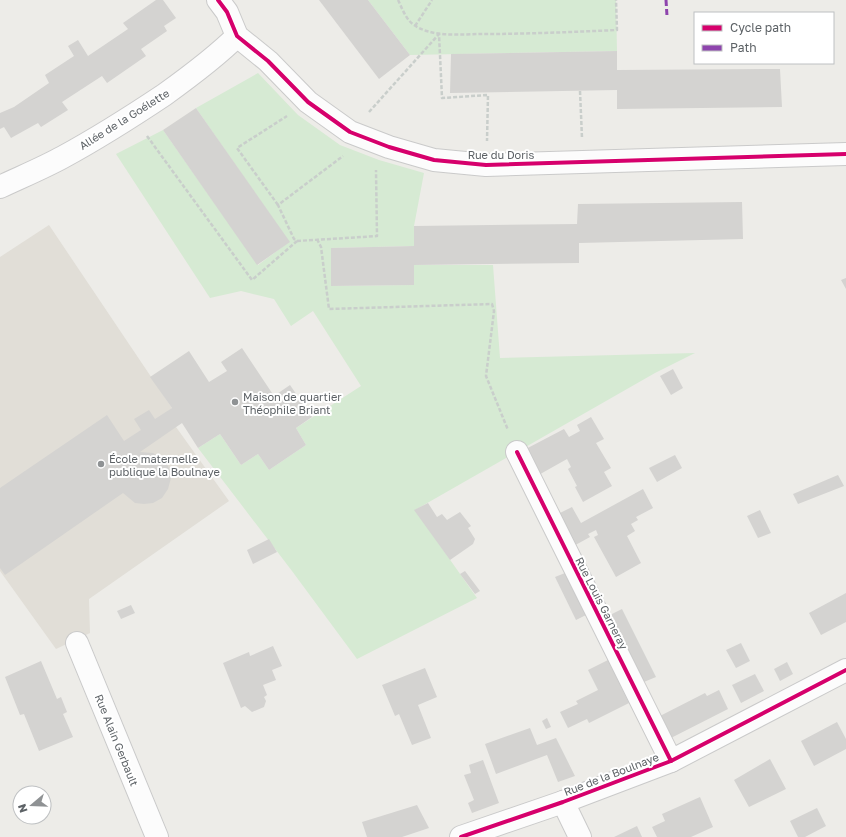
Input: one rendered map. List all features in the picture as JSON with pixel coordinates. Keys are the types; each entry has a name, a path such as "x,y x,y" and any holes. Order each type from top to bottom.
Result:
{"street":[{"name":"Rue du Doris","path":"218,0 227,12 237,36 268,60 349,142 389,147 434,160 486,165 846,154"},
{"name":"Allée de la Goélette","path":"0,187 63,157 133,116 204,65 237,36"},
{"name":"Rue Louis Garneray","path":"517,452 671,761"},
{"name":"Rue Alain Gerbault","path":"77,643 157,837"},
{"name":"Rue de la Boulnaye","path":"460,837 563,802 671,761 846,670"},
{"path":"563,802 580,837"}],"path":[{"path":"398,0 409,21 415,26 439,34 516,34 617,30 616,0"},
{"path":"415,26 432,0"},
{"path":"278,205 349,142 439,34"},
{"path":"439,34 442,98 488,95 486,165"},
{"path":"580,91 584,162"},
{"path":"297,241 294,239 278,205 237,148 308,102"},
{"path":"133,116 252,280 297,241 377,236 376,166"},
{"path":"317,239 321,247 329,309 492,304 494,311 486,376 517,452"}],"shaded area":[{"name":"École maternelle publique la Boulnaye","path":"49,225 172,408 167,412 176,427 229,501 89,599 90,633 56,649 0,571 0,257"}],"green space":[{"path":"368,0 616,0 617,51 410,55"},
{"path":"258,73 298,115 340,145 379,160 424,173 414,226 414,246 331,248 332,286 414,285 414,265 493,265 500,358 695,353 655,373 415,510 477,598 357,659 198,448 220,434 241,465 258,454 269,470 306,445 296,428 361,386 313,311 291,326 274,299 241,291 210,298 116,154 163,130 258,265 289,242 196,108"}],"building":[{"path":"156,0 163,0 176,18 164,26 167,31 141,49 146,56 107,83 102,76 62,102 68,110 41,127 38,123 11,138 4,127 0,129 0,113 14,107 49,83 45,75 74,56 68,46 78,40 88,56 128,29 123,23"},
{"path":"319,0 368,0 410,55 379,79"},
{"path":"617,51 617,70 780,69 782,107 617,109 617,90 450,93 451,54"},
{"path":"196,108 290,242 257,265 163,130"},
{"path":"742,202 743,239 579,243 579,263 414,265 414,285 331,286 331,248 414,246 414,226 577,224 578,204"},
{"path":"846,278 846,289 841,280"},
{"path":"242,348 274,396 290,385 312,417 296,428 306,445 269,470 258,454 241,465 220,434 198,448 182,423 140,452 153,453 165,461 170,470 171,478 168,489 162,498 153,503 135,503 123,493 5,575 0,568 0,488 107,415 124,441 141,430 134,419 149,410 155,419 172,408 150,377 189,351 209,382 227,371 221,362"},
{"path":"673,369 683,388 671,395 660,376"},
{"path":"591,417 604,439 596,443 611,468 604,472 612,486 583,502 568,469 571,467 567,459 535,477 522,451 564,429 569,437 580,431 577,425"},
{"path":"675,455 682,468 657,482 649,468"},
{"path":"838,475 844,486 798,504 793,494"},
{"path":"643,489 653,508 636,517 638,520 631,524 635,531 627,536 641,563 616,577 594,537 598,535 596,530 588,534 590,537 570,548 554,516 572,507 581,523"},
{"path":"428,503 437,517 442,514 447,520 460,512 471,526 468,528 475,539 473,544 450,560 414,510"},
{"path":"760,510 771,533 758,538 747,516"},
{"path":"269,539 277,552 253,564 247,550"},
{"path":"465,571 480,591 475,594 460,574"},
{"path":"565,573 586,615 576,620 555,577"},
{"path":"846,593 846,622 821,635 809,613"},
{"path":"131,605 135,613 121,619 117,611"},
{"path":"622,609 656,677 639,684 606,617"},
{"path":"741,643 750,661 736,668 726,650"},
{"path":"273,646 282,666 272,670 276,680 263,685 267,695 264,697 266,701 264,707 252,712 245,706 241,708 223,663 249,652 250,656"},
{"path":"608,660 629,703 589,723 587,719 568,728 560,712 578,704 576,701 598,690 588,670"},
{"path":"41,661 57,699 61,697 67,712 63,714 73,737 39,751 24,714 20,715 5,677"},
{"path":"787,662 793,674 780,681 774,669"},
{"path":"425,668 437,697 418,705 431,738 412,745 399,714 395,716 382,685"},
{"path":"755,674 764,691 741,703 732,685"},
{"path":"719,690 728,709 667,740 656,718 705,693 707,696"},
{"path":"547,718 551,727 546,729 542,721"},
{"path":"837,722 846,739 846,749 814,766 801,741"},
{"path":"530,728 537,745 556,738 575,776 558,782 547,755 496,774 485,744"},
{"path":"770,759 786,789 749,807 734,780"},
{"path":"483,760 499,803 472,813 468,803 474,800 464,775 471,773 469,765"},
{"path":"700,797 713,827 691,837 657,837 652,827 665,821 662,814"},
{"path":"417,805 429,828 402,837 367,837 362,822"},
{"path":"817,808 826,826 805,837 798,837 790,821"},
{"path":"637,826 642,837 614,837"}],"marked path":[{"path":"666,0 667,16"}],"cycle path":[{"path":"218,0 227,12 237,36 268,61 308,102 350,132 389,147 434,160 486,165 846,154"},
{"path":"517,452 671,761"},
{"path":"461,837 563,802 671,761 846,670"}],"place":[{"name":"Maison de quartier Théophile Briant","path":"235,402"},
{"name":"École maternelle publique la Boulnaye","path":"101,464"}]}
